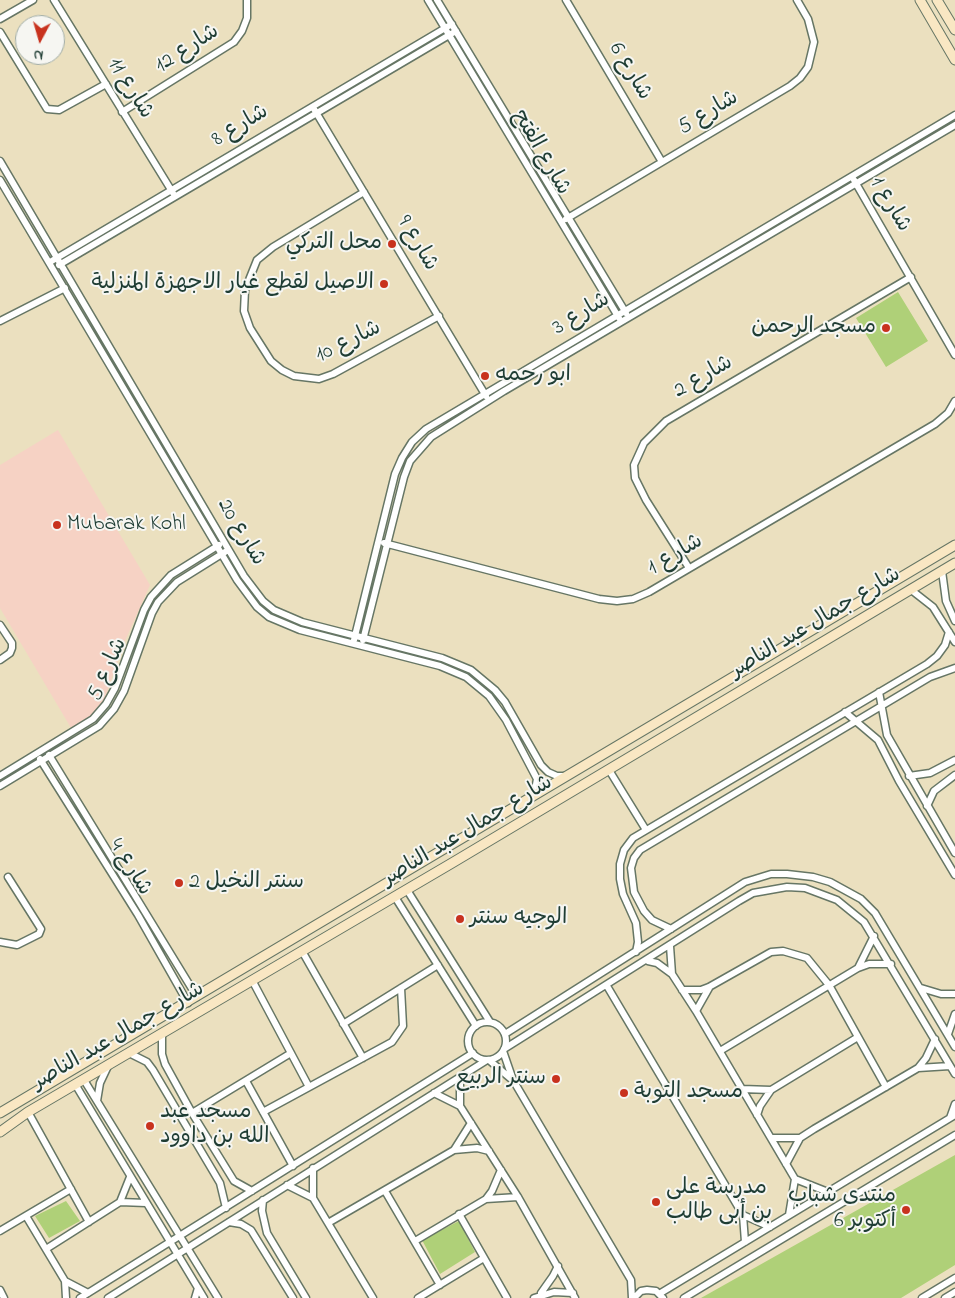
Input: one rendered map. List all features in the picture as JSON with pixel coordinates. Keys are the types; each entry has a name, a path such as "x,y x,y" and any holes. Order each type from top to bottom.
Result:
{"main road":[{"path":"920,0 955,60"},
{"path":"937,0 955,30"},
{"name":"شارع جمال عبد الناصر","path":"0,1113 188,1003 955,545"},
{"name":"شارع جمال عبد الناصر","path":"0,1132 28,1112 407,890 955,563"},
{"path":"731,678 731,686 741,690"},
{"path":"705,693 712,699 712,708"}],"street":[{"path":"0,19 33,0"},
{"name":"شارع 11","path":"54,0 175,196"},
{"name":"شارع 12","path":"122,112 234,42 242,31 247,18 246,0"},
{"name":"شارع الفتح","path":"428,0 560,223 622,323"},
{"name":"شارع الفتح","path":"438,0 629,319"},
{"name":"شارع 6","path":"566,0 662,162"},
{"name":"شارع 5","path":"560,223 790,86 800,78 812,55 814,42 810,24 797,0"},
{"name":"شارع 8","path":"50,262 452,24"},
{"name":"شارع 8","path":"54,269 456,30"},
{"path":"0,32 47,109 58,110 106,84"},
{"name":"شارع 9","path":"312,106 489,400"},
{"name":"شارع 3","path":"362,646 410,461 431,437 489,400 629,319 854,180 955,115"},
{"name":"شارع 3","path":"353,644 395,474 412,442 426,429 617,315 854,180 955,125"},
{"name":"شارع 20","path":"0,161 254,589 274,610 302,622 456,662 479,675 505,702 541,765 553,774 569,776"},
{"name":"شارع 20","path":"0,180 246,594 269,617 300,630 453,670 478,686 498,707 533,771 537,780 534,796"},
{"name":"شارع 1","path":"854,180 955,355"},
{"name":"شارع 10","path":"364,192 273,247 257,260 249,275 245,290 244,311 250,328 271,361 282,370 294,376 319,378 341,370 439,316"},
{"name":"شارع 2","path":"689,568 646,500 635,478 634,465 644,443 666,421 911,277"},
{"path":"0,321 65,288"},
{"name":"شارع 1","path":"378,542 617,602 633,599 649,592 935,424 948,413 955,401"},
{"name":"شارع 5","path":"0,776 93,719 106,704 115,688 144,610 156,590 171,575 225,542"},
{"name":"شارع 5","path":"0,786 99,726 114,709 124,691 152,613 158,602 177,582 229,549"},
{"path":"942,571 946,601 955,621"},
{"path":"910,589 933,607 955,642"},
{"path":"636,952 638,932 620,878 620,864 624,850 633,838 937,656 945,645 948,619 955,621"},
{"path":"0,625 12,643 10,653 0,660"},
{"path":"671,929 652,920 638,901 631,879 631,868 634,858 640,850 930,677 955,668"},
{"path":"879,692 887,735 955,853"},
{"path":"845,712 878,740 899,781 955,875"},
{"path":"878,740 880,734 887,735"},
{"name":"شارع 4","path":"45,750 197,997"},
{"name":"شارع 4","path":"37,754 138,915 188,1003"},
{"path":"909,776 940,769 955,760"},
{"path":"940,769 938,776 947,780"},
{"path":"608,770 646,830"},
{"path":"927,806 934,790 955,775"},
{"path":"505,1034 745,882 758,876 771,874 813,877 846,890 875,913 955,1047"},
{"path":"0,942 17,945 39,934 41,929 8,877"},
{"path":"108,1298 312,1168 648,961 753,893 788,887 805,888 838,900 864,922 891,964 955,1074"},
{"path":"407,890 490,1022 501,1028 505,1034 504,1050 513,1080 632,1280 647,1290 661,1296 745,1242 952,1117 955,1104"},
{"path":"395,897 476,1026"},
{"path":"628,904 634,906 638,901"},
{"path":"858,968 874,936"},
{"path":"670,946 672,974"},
{"path":"302,951 363,1058"},
{"path":"682,990 700,990 709,987 764,956 783,951 807,958 829,985 886,1087"},
{"path":"648,961 657,964 672,974 696,1011 795,1179 828,1192"},
{"path":"720,1051 858,968 868,964 891,964"},
{"path":"343,1024 438,965"},
{"path":"252,980 309,1087"},
{"path":"608,986 743,1215 745,1242"},
{"path":"696,1011 709,987"},
{"path":"263,1112 392,1042 399,1035 404,1016 401,988"},
{"path":"921,988 941,994 955,994"},
{"path":"948,1034 949,1025 955,1014"},
{"path":"490,1022 476,1026 472,1030 468,1042 473,1053 488,1060 513,1080"},
{"path":"162,1033 162,1054 165,1064 192,1113 234,1181 252,1191"},
{"path":"757,1114 765,1097 771,1090 858,1037"},
{"path":"918,1068 935,1039"},
{"path":"129,1053 143,1059 153,1070 220,1183 226,1208"},
{"path":"192,1113 291,1053"},
{"path":"80,1298 473,1053"},
{"path":"153,1070 165,1064"},
{"path":"97,1101 100,1083 108,1066"},
{"path":"771,1138 800,1138 918,1068 950,1066"},
{"path":"460,1077 460,1106"},
{"path":"84,1080 218,1298"},
{"path":"246,1081 293,1166"},
{"path":"76,1084 204,1298"},
{"path":"742,1089 771,1090"},
{"path":"434,1093 460,1106 518,1197 574,1296"},
{"path":"28,1112 89,1222"},
{"path":"454,1150 471,1123"},
{"path":"686,1297 954,1136"},
{"path":"786,1164 800,1138"},
{"path":"328,1223 454,1150 477,1148 489,1151"},
{"path":"312,1168 313,1198 373,1298"},
{"path":"415,1241 486,1199 492,1191 501,1170"},
{"path":"120,1202 130,1177"},
{"path":"789,1215 795,1179"},
{"path":"287,1185 313,1198"},
{"path":"0,1231 71,1189"},
{"path":"385,1191 440,1284"},
{"path":"486,1199 518,1197"},
{"path":"264,1200 262,1212 267,1233 306,1298"},
{"path":"46,1249 120,1202 146,1203"},
{"path":"459,1214 507,1298"},
{"path":"743,1215 770,1227"},
{"path":"26,1216 65,1281 66,1298"},
{"path":"229,1222 241,1224 251,1230 293,1298"},
{"path":"418,1298 484,1258"},
{"path":"537,1296 548,1286 558,1266"},
{"path":"922,1298 955,1278"},
{"path":"632,1280 633,1298"},
{"path":"65,1281 88,1293"},
{"path":"195,1298 198,1288"},
{"path":"0,1290 4,1298"},
{"path":"633,1298 641,1291 647,1290"},
{"path":"537,1296 554,1292 574,1296"},
{"path":"945,1298 955,1292"}],"shaded area":[{"name":"Mubarak Kohl","path":"58,430 150,585 125,641 104,700 89,719 71,728 0,608 0,465"}],"green space":[{"path":"898,292 928,341 886,367 856,318"},
{"name":"منتدى شباب 6 أكتوبر","path":"955,1155 955,1265 901,1298 701,1298"},
{"path":"66,1201 80,1221 49,1238 35,1216"},
{"path":"459,1221 475,1252 440,1274 422,1240"}],"place":[{"name":"محل التركي","path":"392,244"},
{"name":"الاصيل لقطع غيار الاجهزة المنزلية","path":"384,284"},
{"name":"مسجد الرحمن","path":"886,328"},
{"name":"ابو رحمه","path":"485,376"},
{"name":"Mubarak Kohl","path":"57,525"},
{"name":"سنتر النخيل 2","path":"179,883"},
{"name":"الوجيه سنتر","path":"460,919"},
{"name":"سنتر الربيع","path":"556,1079"},
{"name":"مسجد التوبة","path":"624,1093"},
{"name":"مسجد عبد الله بن داوود","path":"150,1126"},
{"name":"مدرسة على بن أبى طالب","path":"656,1202"},
{"name":"منتدى شباب 6 أكتوبر","path":"906,1210"}]}
